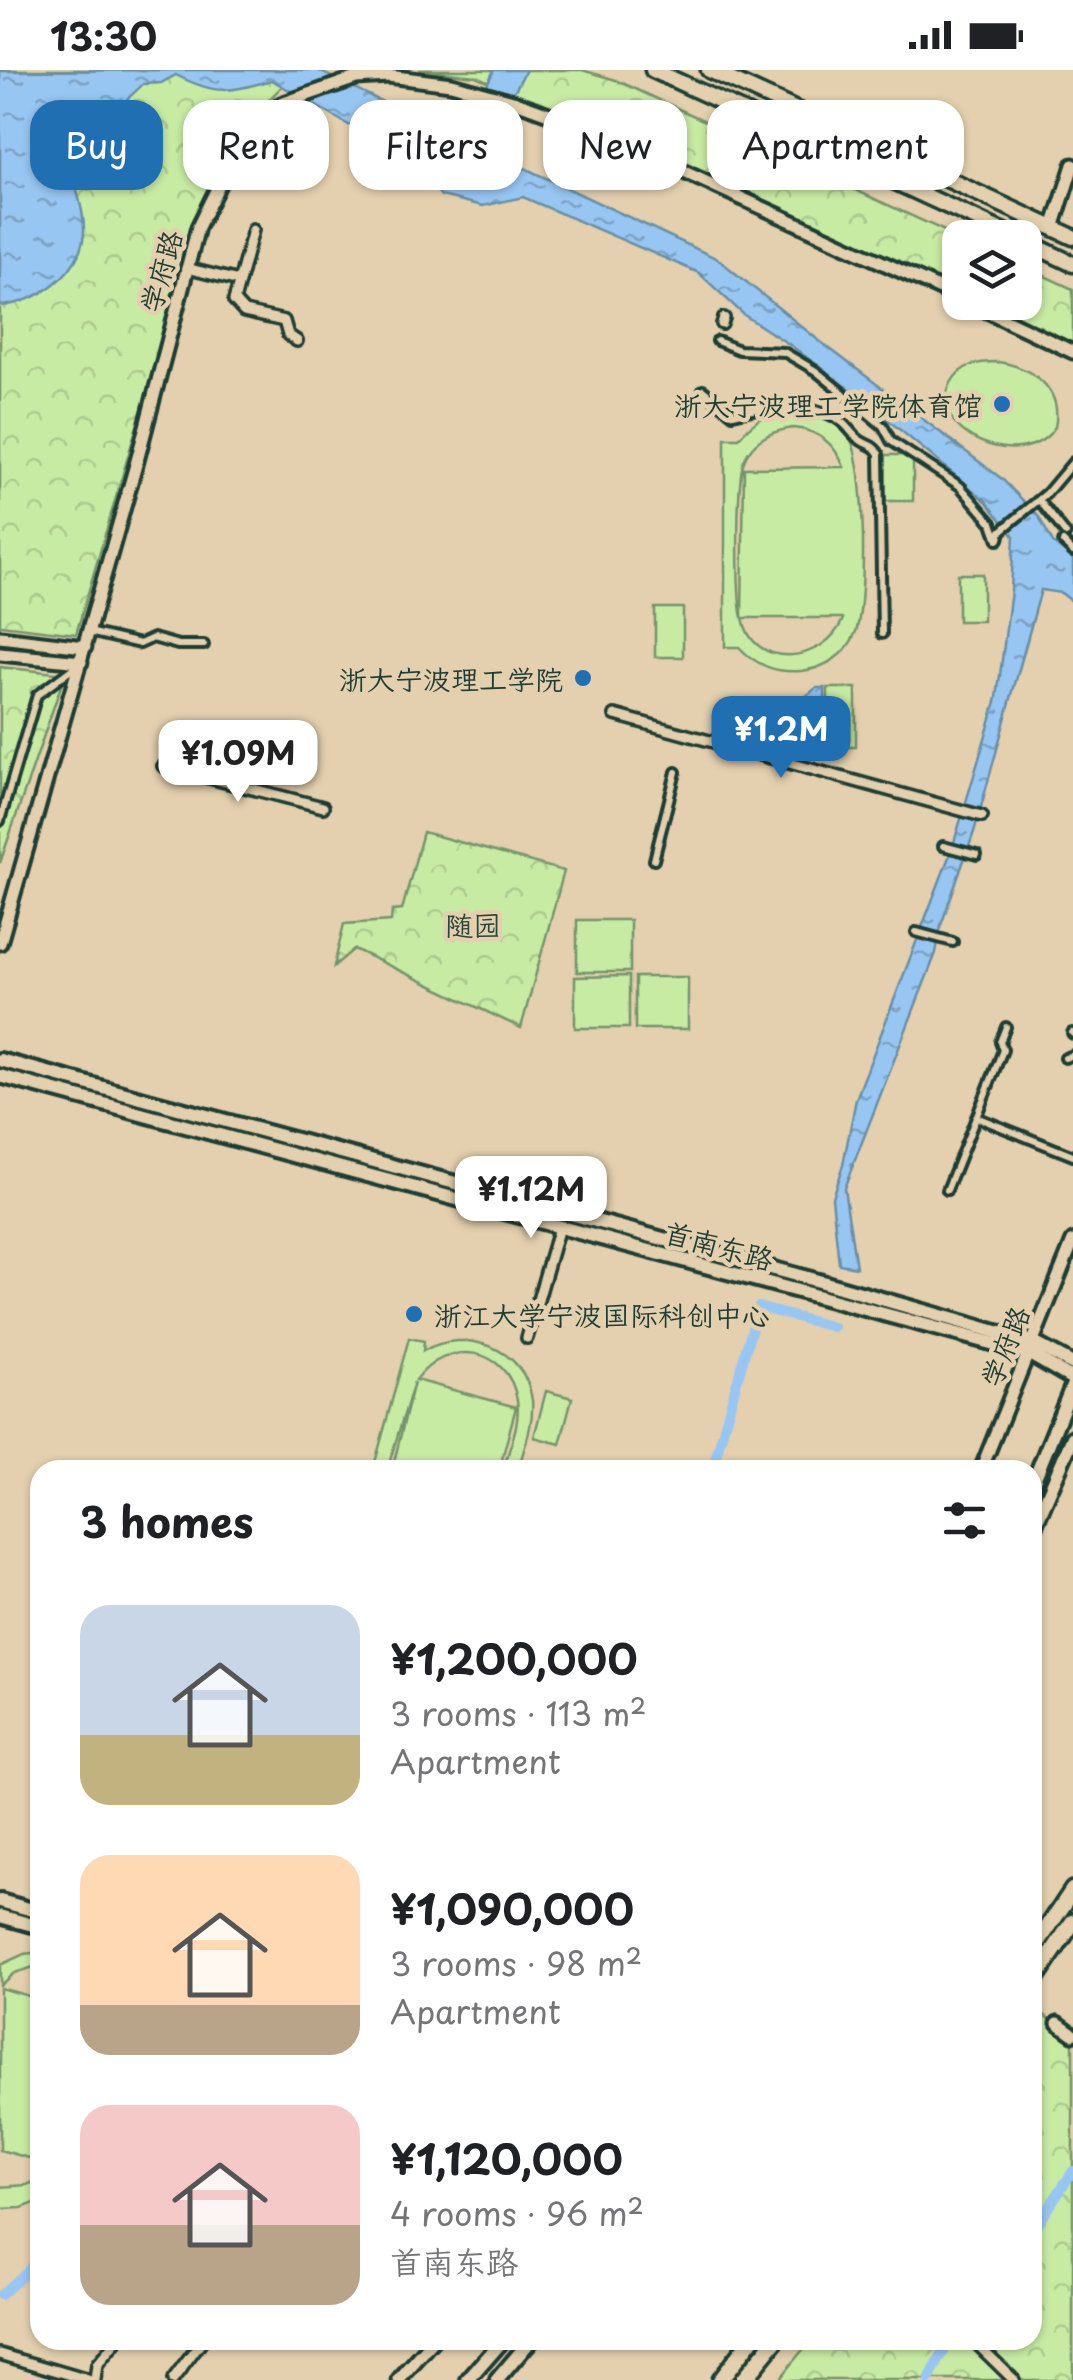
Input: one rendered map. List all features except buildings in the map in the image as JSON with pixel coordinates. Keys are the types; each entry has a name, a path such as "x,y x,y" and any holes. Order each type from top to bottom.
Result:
{"highway":[{"path":"1042,1936 1073,1890"},
{"path":"1042,1967 1073,1922"},
{"path":"720,2380 743,2350"},
{"path":"743,2380 768,2350"}],"main road":[{"path":"653,70 978,220"},
{"path":"710,70 1073,238"},
{"path":"1042,249 1073,264"},
{"name":"首南东路","path":"0,1060 766,1266 1030,1347 1073,1364"},
{"name":"首南东路","path":"0,1076 559,1227 1030,1347 1073,1382"},
{"path":"1042,1460 1073,1382"},
{"path":"1042,1509 1073,1437"},
{"path":"0,1901 30,1909"},
{"path":"0,1916 30,1924"},
{"path":"468,2380 494,2350"},
{"path":"497,2380 522,2350"}],"street":[{"name":"学府路","path":"0,943 90,632 198,228 237,148 280,104 356,78 420,80 512,101 590,129 942,290"},
{"path":"1053,228 1073,165"},
{"path":"253,230 234,301 244,312 284,321 288,335 297,341"},
{"path":"186,268 239,281"},
{"path":"1006,320 1073,352"},
{"path":"717,341 739,350 795,356 883,426 891,441 960,486 992,522 998,540 1001,531 1036,503 1073,462"},
{"path":"703,390 732,414 766,406 808,407 841,422 859,440 875,447 879,454 882,634"},
{"path":"1036,503 1073,552"},
{"path":"90,632 140,644 153,638 178,645 204,644"},
{"path":"0,637 85,647"},
{"path":"0,654 81,662"},
{"path":"0,820 37,695 81,662"},
{"path":"615,715 982,816"},
{"path":"162,766 323,807"},
{"path":"654,860 676,772"},
{"path":"943,846 973,854"},
{"path":"916,932 949,940"},
{"path":"947,1190 1003,1050 1000,1042 1006,1028"},
{"path":"976,1117 1073,1156"},
{"path":"527,1338 559,1227"},
{"name":"学府路","path":"985,1460 1073,1241"},
{"path":"1058,2023 1073,2034"},
{"path":"1,2353 92,2380 97,2365 110,2350"},
{"path":"174,2380 196,2350"},
{"path":"399,2380 426,2350"},
{"path":"982,2350 1014,2380"}],"green space":[{"path":"0,70 325,70 286,82 269,100 183,100 183,190 212,190 194,231 76,634 0,625"},
{"path":"419,70 582,70 660,100 543,100 543,106 476,76"},
{"path":"687,113 707,122 707,180 687,171"},
{"path":"730,190 855,190 942,230 942,285"},
{"path":"1042,275 1073,289 1073,344 1019,320 1042,320"},
{"name":"浙大宁波理工学院体育馆","path":"998,362 1034,375 1050,391 1055,427 1040,441 1022,448 1001,448 963,431 951,417 946,401 955,377 971,365"},
{"path":"786,411 825,419 849,437 855,451 862,502 862,595 855,634 833,660 801,671 767,667 739,647 725,647 725,438 739,438 764,417","holes":["793,428 824,440 836,451 844,467 744,468 742,618 738,539 741,472 752,447 777,431","743,618 842,618 843,619 821,645 790,655 760,647 749,635"]},
{"path":"886,455 913,455 913,501 885,501"},
{"path":"958,574 983,574 983,621 958,621"},
{"path":"655,608 683,608 683,657 655,657"},
{"path":"0,667 65,674 0,863"},
{"path":"828,688 856,688 856,747 828,747"},
{"name":"随园","path":"423,832 564,871 521,1028 354,949 334,966 344,924 391,921 392,911 402,910"},
{"path":"577,920 630,920 630,972 577,972"},
{"path":"629,976 629,1028 575,1028 575,977"},
{"path":"635,977 688,977 688,1029 635,1029"},
{"path":"409,1338 424,1341 423,1351 457,1341 491,1347 506,1355 527,1382 532,1409 521,1460 506,1460 517,1418 517,1400 511,1382 489,1358 459,1353 443,1358 416,1380 516,1407 502,1460 394,1460 414,1382 390,1460 376,1460"},
{"path":"546,1391 572,1398 560,1444 534,1437"},
{"path":"30,1953 30,1968 14,1973 0,1985 0,1965"},
{"path":"0,1988 30,1996 30,2158 0,2150"},
{"path":"1042,2016 1073,2036 1073,2380 778,2380 803,2350 1042,2350"},
{"path":"30,2184 30,2205 0,2209 0,2187"}],"water":[{"path":"317,70 379,100 349,100 349,125 329,113 329,100 306,100 272,80 223,90 176,75 161,83 143,84 125,100 30,100 30,190 77,190 84,233 75,261 54,284 28,299 0,306 0,71"},
{"path":"494,70 526,70 509,100 479,100"},
{"path":"523,167 543,177 543,190 571,190 718,259 1002,479 1039,517 1053,543 1073,559 1073,602 1061,593 1041,590 936,953 844,1188 856,1267 839,1264 832,1197 843,1165 856,1099 952,849 997,698 1014,536 986,501 870,405 744,315 699,273 523,197 483,206 441,196 436,190 523,190"},
{"path":"816,688 825,688 825,753 761,734"}],"waterway":[{"path":"715,1460 758,1307 833,1327"},
{"path":"1042,2217 1073,2171"},
{"path":"0,2295 30,2268"},
{"path":"929,2380 945,2350"}],"place":[{"name":"浙大宁波理工学院体育馆","path":"1002,404"},
{"name":"浙大宁波理工学院","path":"583,678"},
{"name":"浙江大学宁波国际科创中心","path":"414,1314"}]}
